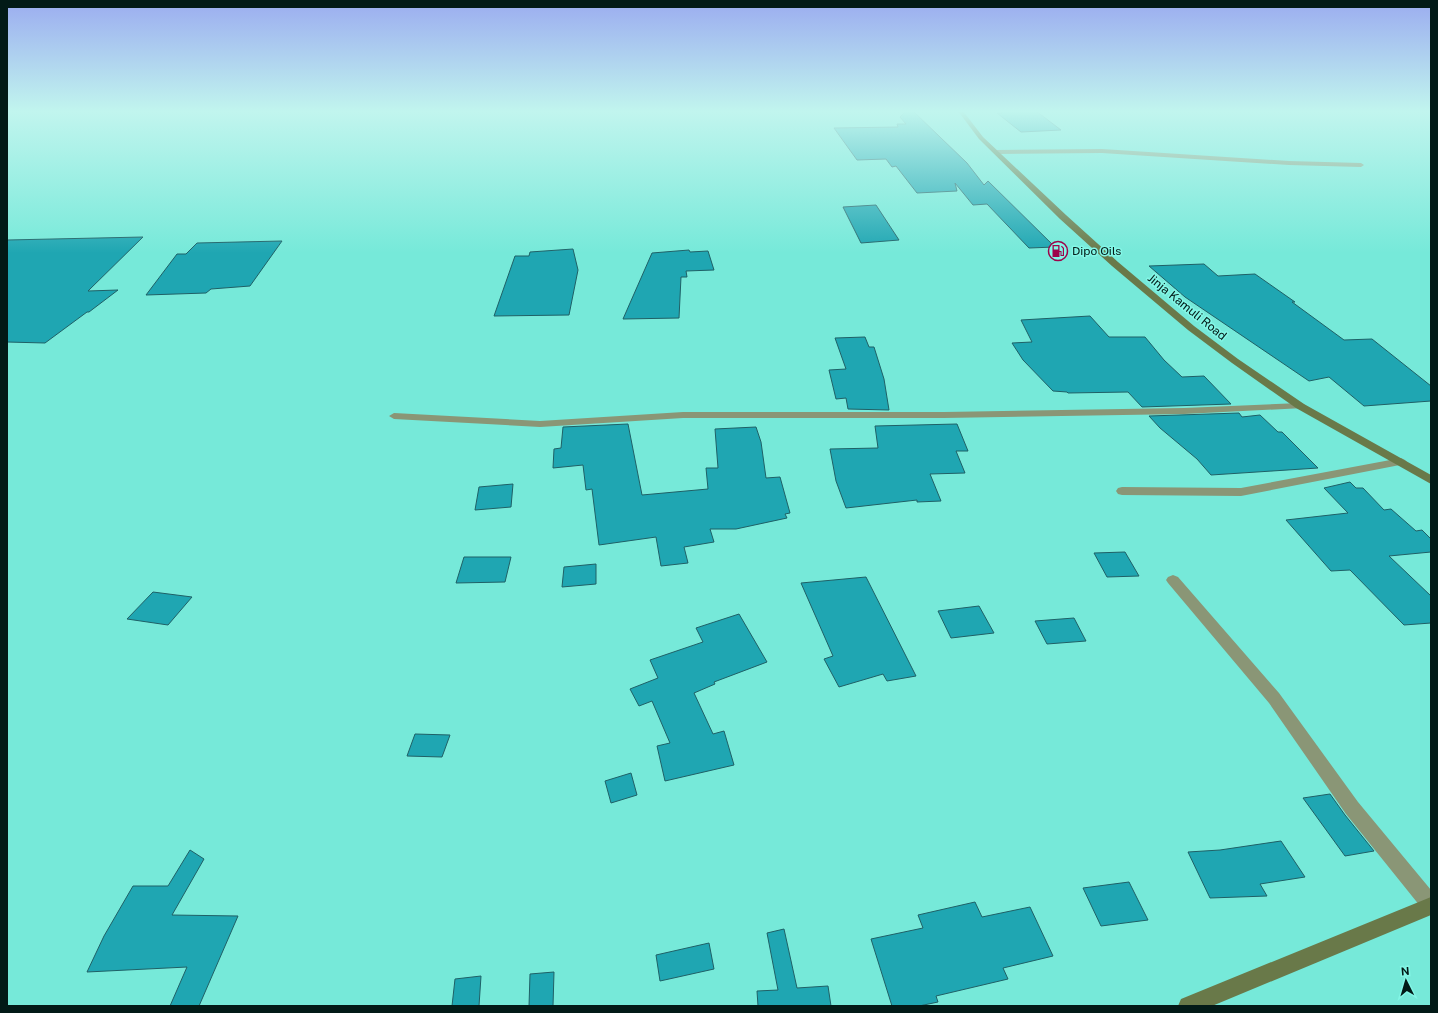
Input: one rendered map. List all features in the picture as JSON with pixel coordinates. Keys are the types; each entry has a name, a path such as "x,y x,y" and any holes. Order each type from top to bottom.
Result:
{"main road":[{"name":"Jinja Kamuli Road","path":"1003,158 1115,264 1191,328 1240,365 1300,406 1431,480"},
{"path":"1188,1006 1431,905"}],"street":[{"path":"1215,158 1289,163 1361,165"},
{"path":"394,416 540,424 683,415 960,415 1184,411 1300,406"},
{"path":"1122,491 1241,492 1401,462"},
{"path":"1173,580 1274,698 1352,808 1431,905"}],"building":[{"path":"856,158 962,158 984,185 988,181 1055,247 1029,248 987,204 973,205 955,183 957,191 917,193 896,166 892,167 886,159 857,160"},
{"path":"876,205 899,240 861,243 843,207"},
{"path":"143,237 88,291 118,290 45,343 7,342 7,240"},
{"path":"282,241 250,286 211,289 206,293 146,295 177,254 186,254 197,243"},
{"path":"573,249 578,270 569,315 494,316 515,256 529,256 530,252"},
{"path":"689,250 690,252 708,251 714,270 686,271 687,277 681,277 679,318 623,319 652,253"},
{"path":"1204,264 1218,276 1255,274 1295,302 1292,302 1344,340 1372,339 1431,386 1431,401 1364,406 1329,377 1309,381 1185,297 1149,266"},
{"path":"1090,316 1109,337 1145,337 1164,360 1182,377 1204,376 1231,404 1142,407 1128,392 1068,393 1053,391 1023,360 1012,343 1032,342 1021,320"},
{"path":"865,337 869,347 874,347 884,379 889,410 848,409 846,398 836,399 829,370 846,369 835,338"},
{"path":"1239,413 1242,417 1260,415 1278,432 1282,432 1318,468 1211,475 1197,459 1160,428 1149,416"},
{"path":"628,424 642,495 708,489 706,468 718,468 715,429 756,427 761,442 766,478 780,477 790,513 785,514 787,518 736,529 710,529 714,542 684,547 688,563 661,566 656,537 599,545 592,489 586,490 583,465 553,468 554,449 561,448 563,427"},
{"path":"957,424 968,451 956,451 965,473 930,474 941,501 917,502 917,500 846,508 836,481 830,449 878,448 875,426"},
{"path":"1350,482 1356,488 1363,488 1384,510 1391,509 1416,531 1422,530 1431,539 1431,552 1389,556 1431,596 1431,623 1404,625 1350,570 1331,571 1286,520 1348,513 1324,488"},
{"path":"513,484 511,507 475,510 479,487"},
{"path":"1125,552 1139,576 1107,577 1094,553"},
{"path":"464,557 511,557 505,582 456,583"},
{"path":"596,564 596,584 562,587 564,567"},
{"path":"866,577 916,676 887,681 883,674 839,687 824,659 833,656 801,583"},
{"path":"153,592 192,597 168,625 127,619"},
{"path":"979,606 994,633 951,638 938,611"},
{"path":"739,614 767,662 714,682 715,684 694,693 713,734 724,731 734,765 665,781 657,746 670,743 652,701 639,706 630,689 658,678 650,660 703,642 696,628"},
{"path":"1074,618 1086,641 1047,644 1035,621"},
{"path":"415,734 450,735 442,757 407,756"},
{"path":"631,773 637,795 611,803 605,781"},
{"path":"1330,794 1374,851 1345,856 1303,798"},
{"path":"1281,841 1305,877 1260,884 1267,896 1210,898 1188,852 1220,850"},
{"path":"190,850 204,859 172,915 238,916 199,1006 170,1006 187,967 87,972 104,936 133,886 168,886"},
{"path":"1129,882 1148,920 1101,926 1083,888"},
{"path":"975,902 982,917 1030,907 1053,956 1003,968 1008,979 936,996 938,1002 919,1006 892,1006 871,939 923,928 918,915"},
{"path":"784,929 797,988 828,986 831,1006 758,1006 757,991 778,990 767,933"},
{"path":"709,943 714,969 660,981 656,955"},
{"path":"554,972 553,1006 529,1006 530,974"},
{"path":"481,976 479,1006 452,1006 455,979"}],"place":[{"name":"Dipo Oils","path":"1058,251"}]}
